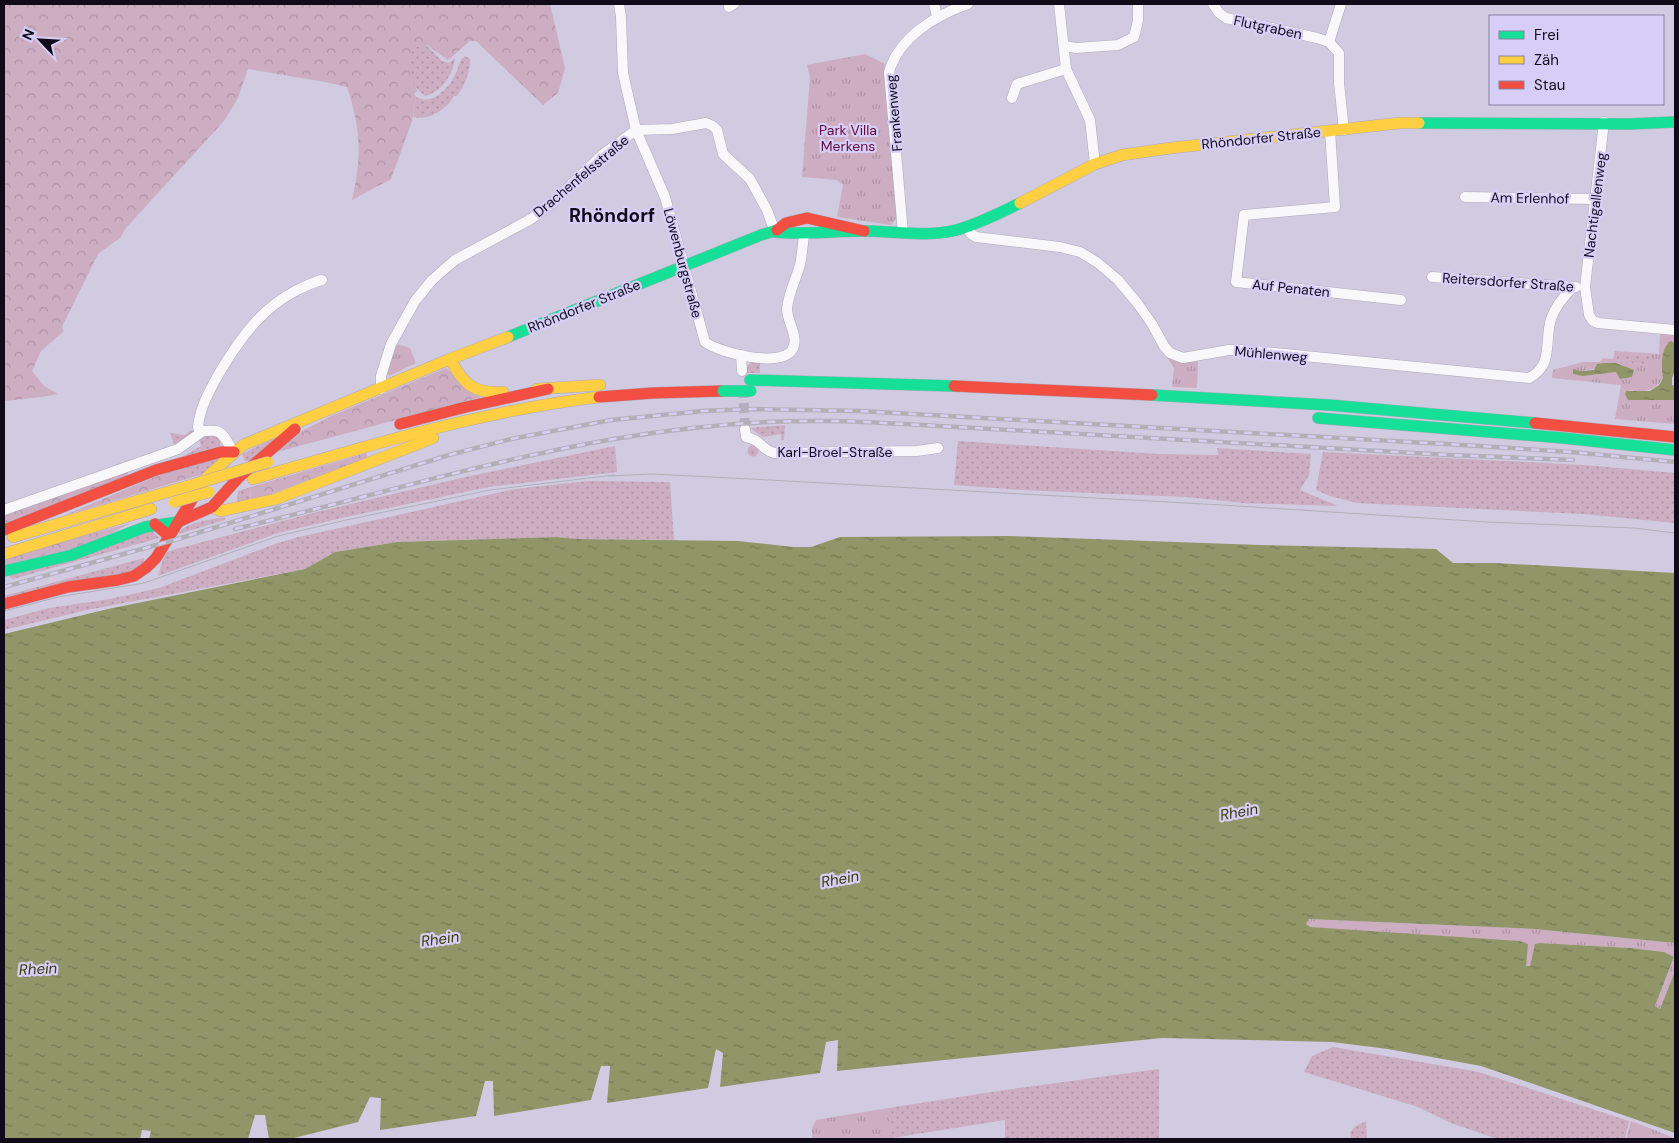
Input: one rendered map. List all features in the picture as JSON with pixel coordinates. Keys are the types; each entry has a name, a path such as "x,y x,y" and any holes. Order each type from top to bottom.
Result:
{"main road":[{"name":"Rhöndorfer Straße","path":"4,604 68,588 100,584 134,576 147,568 156,558 190,501 208,476 243,445 382,389 450,359 761,235 775,232 801,234 864,231 939,233 954,231 969,227 1002,212 1095,164 1122,155 1171,148 1400,123 1604,122 1628,124 1675,122"},
{"name":"Rhöndorfer Straße","path":"775,232 786,223 807,218 864,231"},
{"path":"795,220 792,228 801,234"},
{"path":"450,359 457,374 466,384 477,390 495,393 528,388 548,389 615,384"},
{"path":"748,381 1226,411"},
{"path":"4,554 407,434 506,412 584,399 748,381 964,386 1180,396 1562,424 1675,437"},
{"path":"386,428 466,407 548,389"},
{"path":"208,476 204,490 206,498 212,507 221,511 276,498 394,452 506,412"},
{"path":"1303,416 1554,437 1675,450"},
{"name":"Rhöndorfer Straße","path":"178,522 212,507 238,477 307,420"},
{"path":"4,530 156,470 221,452 234,452 237,456 240,466 238,477"},
{"path":"4,540 273,461"},
{"path":"4,571 63,558 94,548 138,529 163,522 178,522"},
{"path":"156,524 169,536"}],"street":[{"name":"Löwenburgstraße","path":"619,4 622,73 636,130 665,197 705,342 741,355"},
{"path":"934,4 938,16"},
{"name":"Frankenweg","path":"902,233 889,72 893,61 921,29 938,16 968,4"},
{"path":"1059,4 1066,69 1090,120 1095,164"},
{"path":"1065,46 1076,48 1118,45 1134,36 1138,21 1138,4"},
{"name":"Flutgraben","path":"1213,4 1219,13 1226,18 1330,42"},
{"path":"1341,4 1330,42 1339,53 1339,83 1344,130"},
{"path":"1012,98 1017,84 1066,69"},
{"name":"Nachtigallenweg","path":"1604,122 1585,287 1589,316 1598,323 1675,330"},
{"name":"Drachenfelsstraße","path":"382,389 381,376 391,344 415,301 432,280 455,260 531,219 551,204 602,155 636,130 672,129 706,124 713,126 723,154 750,179 767,210 775,232"},
{"name":"Auf Penaten","path":"1330,131 1335,207 1244,215 1236,282 1401,300"},
{"name":"Am Erlenhof","path":"1465,196 1596,199"},
{"name":"Mühlenweg","path":"969,227 970,233 976,238 1060,247 1080,252 1098,263 1118,280 1148,317 1170,353 1183,358 1229,350 1243,350 1529,378 1538,374 1546,360 1551,319 1563,297 1573,287"},
{"path":"748,381 741,355 760,358 780,358 787,355 794,346 787,308 800,263 801,234"},
{"name":"Reitersdorfer Straße","path":"1432,277 1585,287"},
{"path":"204,431 198,428 202,408 222,368 250,327 278,301 315,281 322,280"},
{"name":"Karl-Broel-Straße","path":"745,429 746,437 759,441 765,450 774,453 917,452 938,448"},
{"path":"4,510 178,449 204,431 213,430 223,435 234,452"}],"green space":[{"path":"4,4 550,4 565,68 558,93 543,105 476,41 470,41 448,60 427,45 412,48 409,70 417,91 414,94 416,97 412,121 391,179 352,200 359,156 355,117 347,87 248,69 238,98 224,121 125,229 121,237 98,254 62,327 64,331 41,351 32,371 44,386 58,394 4,401"},
{"path":"426,45 442,61 449,63 455,58 452,70 446,81 432,94 426,96 414,84 409,68 412,48"},
{"name":"Park Villa Merkens","path":"865,54 885,64 884,70 899,214 891,225 837,217 843,185 837,180 802,177 810,77 807,65"},
{"path":"465,56 470,59 468,74 457,96 454,96 447,105 431,116 413,117 416,97 428,99 445,90"},
{"path":"1660,333 1675,335 1675,343 1667,343 1664,352 1662,364 1663,378 1657,386 1649,390 1630,390 1629,400 1675,400 1675,424 1615,419 1621,385 1552,378 1553,370 1583,362 1600,362 1603,358 1613,359 1615,351 1659,354","holes":["1617,353 1651,356 1650,366 1616,360","1604,363 1616,363 1625,366 1600,374 1573,374 1594,369"]},
{"path":"397,344 410,348 416,363 389,376 387,372"},
{"path":"1164,353 1180,361 1198,361 1197,388 1172,387 1174,368"},
{"path":"1617,353 1652,356 1650,366 1616,360"},
{"path":"757,361 760,363 760,373 746,373 748,365"},
{"path":"446,368 481,397 277,452 304,430 331,416"},
{"path":"785,425 784,440 781,440 781,434 763,437 750,428"},
{"path":"191,430 194,432 175,447 170,433 185,435"},
{"path":"207,434 212,434 221,439 220,446 182,457 201,446 199,439"},
{"path":"280,435 249,461 245,461 242,454"},
{"path":"958,441 1159,454 1218,455 1217,448 1311,454 1309,475 1300,490 1338,506 1244,503 1186,497 1020,490 954,485"},
{"path":"753,445 759,451 753,457 747,451"},
{"path":"615,446 617,472 489,487 346,517 278,533 158,576 165,553 176,549 317,512 461,478"},
{"path":"1323,452 1584,465 1675,473 1675,523 1583,514 1357,503 1316,490"},
{"path":"366,453 368,458 250,502 251,487"},
{"path":"222,455 206,474 193,477 190,470 183,465"},
{"path":"183,465 190,470 193,477 63,516"},
{"path":"128,470 128,476 4,524 4,512"},
{"path":"588,481 670,482 674,540 576,539 557,537 397,542 335,552 305,569 87,610 4,630 4,620 49,608 110,599 159,588 278,543 299,537 515,489"},
{"path":"251,487 250,502 237,504 238,491"},
{"path":"225,517 225,520 178,534 187,526"},
{"path":"130,523 92,544 4,565 4,558"},
{"path":"150,529 159,538 13,579 7,575"},
{"path":"144,558 144,563 130,573 4,601 4,596"},
{"path":"1309,919 1535,929 1675,943 1675,971 1660,1009 1655,1006 1674,958 1664,952 1631,948 1539,943 1535,945 1530,967 1309,927 1306,924"},
{"path":"1333,1047 1479,1072 1629,1121 1625,1139 1497,1139 1451,1123 1418,1107 1304,1072 1312,1056"},
{"path":"1159,1069 1159,1139 1005,1139 1005,1120 892,1138 888,1108"},
{"path":"888,1108 893,1139 812,1139 812,1128 816,1120"},
{"path":"1366,1121 1367,1139 1351,1139 1350,1132 1356,1126"},
{"path":"1631,1121 1660,1132 1675,1139 1626,1139"}],"water":[{"path":"1670,341 1675,343 1675,371 1672,385 1675,386 1675,400 1628,400 1625,394 1626,391 1650,391 1659,385 1663,378 1663,353"},
{"path":"1616,363 1634,370 1632,377 1620,379 1616,372 1583,376 1573,374 1573,369 1580,371 1594,370 1597,364"},
{"name":"Rhein","path":"1008,536 1436,549 1453,563 1496,563 1675,573 1675,943 1535,929 1309,919 1306,924 1310,927 1519,941 1528,944 1526,966 1530,966 1535,944 1539,943 1631,948 1664,952 1674,957 1655,1006 1660,1009 1675,971 1675,1133 1481,1066 1388,1049 1332,1042 1162,1038 837,1071 838,1040 826,1042 820,1073 720,1087 723,1053 716,1049 708,1088 607,1103 610,1066 601,1066 591,1100 494,1116 493,1081 485,1081 476,1116 380,1130 381,1098 370,1097 358,1122 290,1139 269,1139 265,1115 255,1115 248,1139 149,1139 151,1131 142,1130 140,1139 4,1139 4,634 108,609 305,569 335,552 397,542 557,537 576,539 738,541 811,547 840,537"}],"tunnel":[{"path":"743,388 745,429"}],"tram line":[{"path":"609,476 652,474 769,480 1487,522 1634,528 1675,533"},
{"path":"4,611 58,597 144,583 278,536 346,520 490,490 614,475"}],"railway":[{"path":"4,587 178,539 449,455 511,439 611,420 703,411 752,409 860,411 1463,445 1571,452 1675,462"},
{"path":"235,529 471,469 566,448 667,431 748,423 802,421 857,422 1449,455 1573,460"}],"traffic: fast":[{"path":"1419,123 1629,124 1675,122"},
{"path":"775,232 864,231 919,234 941,233 968,226 1020,203"},
{"path":"508,337 777,230"},
{"path":"750,380 954,386"},
{"path":"723,391 751,391"},
{"path":"1152,395 1329,405 1535,423"},
{"path":"1318,418 1563,438 1675,450"},
{"path":"4,571 72,555 145,527 178,522"}],"traffic: slow":[{"path":"1020,203 1095,164 1122,155 1400,123 1419,123"},
{"path":"198,490 208,476 243,445 450,359 508,337"},
{"path":"450,359 470,386 484,391 503,392"},
{"path":"537,389 600,385"},
{"path":"253,479 381,442 468,420 555,403 599,397"},
{"path":"212,507 221,511 276,499 433,438"},
{"path":"188,486 268,462"},
{"path":"13,537 188,486"},
{"path":"174,502 209,492"},
{"path":"4,554 151,509"}],"traffic: jam":[{"path":"777,230 786,223 807,218 864,231"},
{"path":"954,386 1152,395"},
{"path":"400,424 548,389"},
{"path":"599,397 723,391"},
{"path":"1535,423 1675,437"},
{"path":"178,522 212,507 239,477 295,429"},
{"path":"4,530 156,470 221,452 234,452"},
{"path":"4,604 68,587 134,576 156,558 198,490"},
{"path":"155,524 169,536"}],"district":[{"name":"Rhöndorf","path":"612,215"}]}
